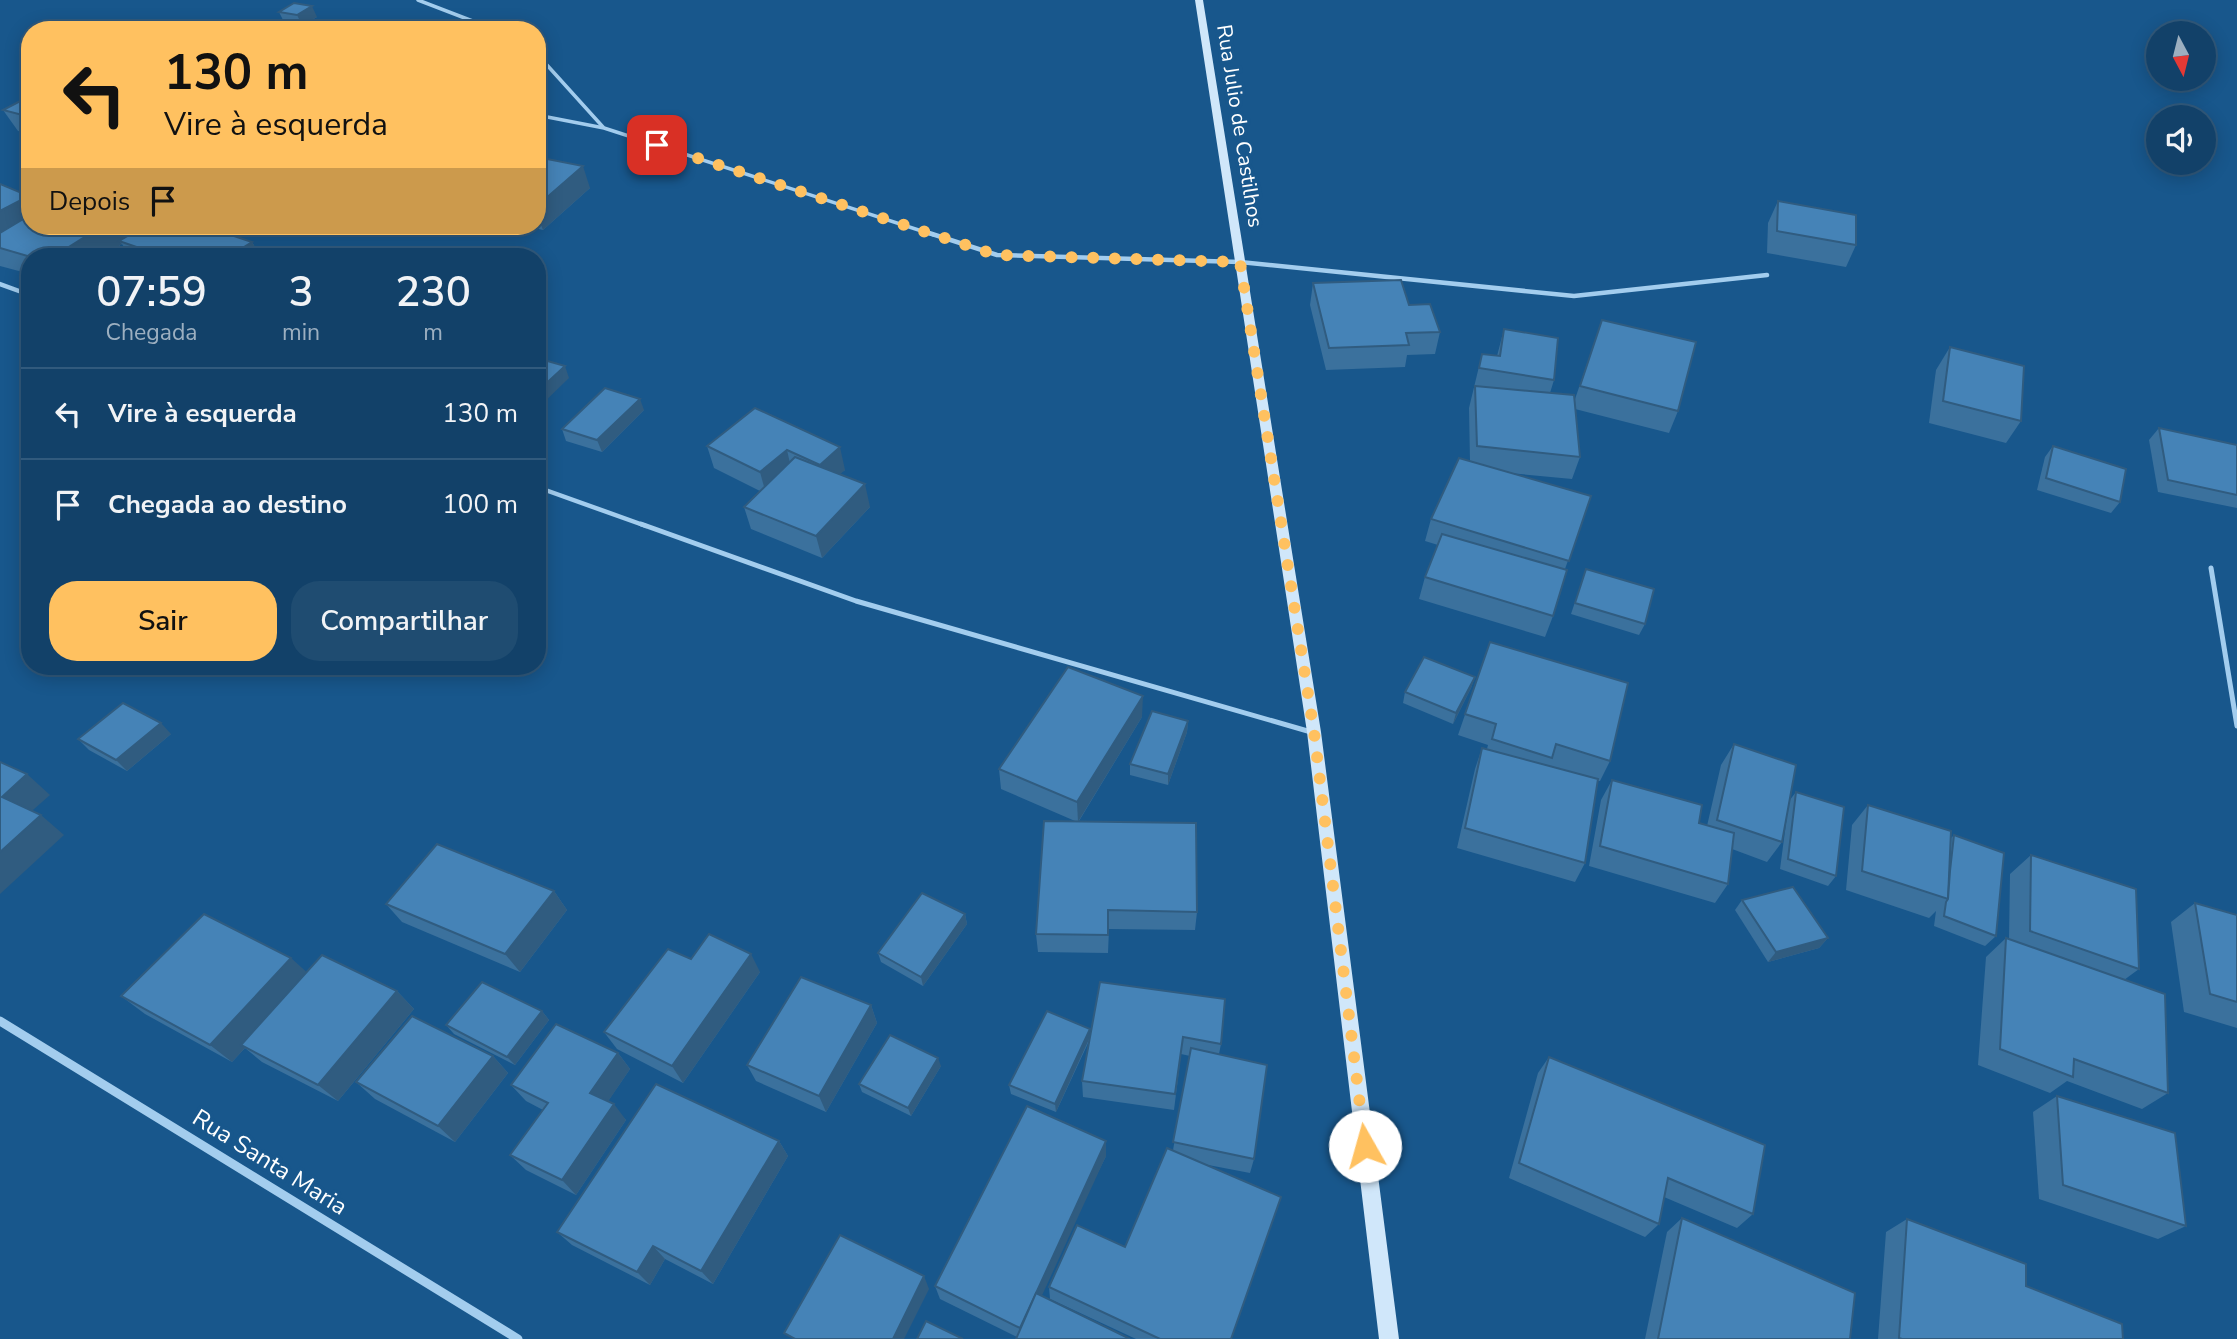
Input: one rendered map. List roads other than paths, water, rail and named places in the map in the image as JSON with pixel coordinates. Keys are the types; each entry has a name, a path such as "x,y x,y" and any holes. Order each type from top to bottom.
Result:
{"street":[{"name":"Rua Julio de Castilhos","path":"1199,0 1314,732 1390,1339"},
{"name":"Rua Santa Maria","path":"0,1021 518,1339"}],"lane":[{"path":"418,0 473,21"},
{"path":"546,64 604,128"},
{"path":"546,117 604,128 997,255 1240,262 1574,296 1767,275"},
{"path":"0,284 21,292"},
{"path":"546,490 856,601 1314,732"},
{"path":"2211,568 2237,726"}]}
